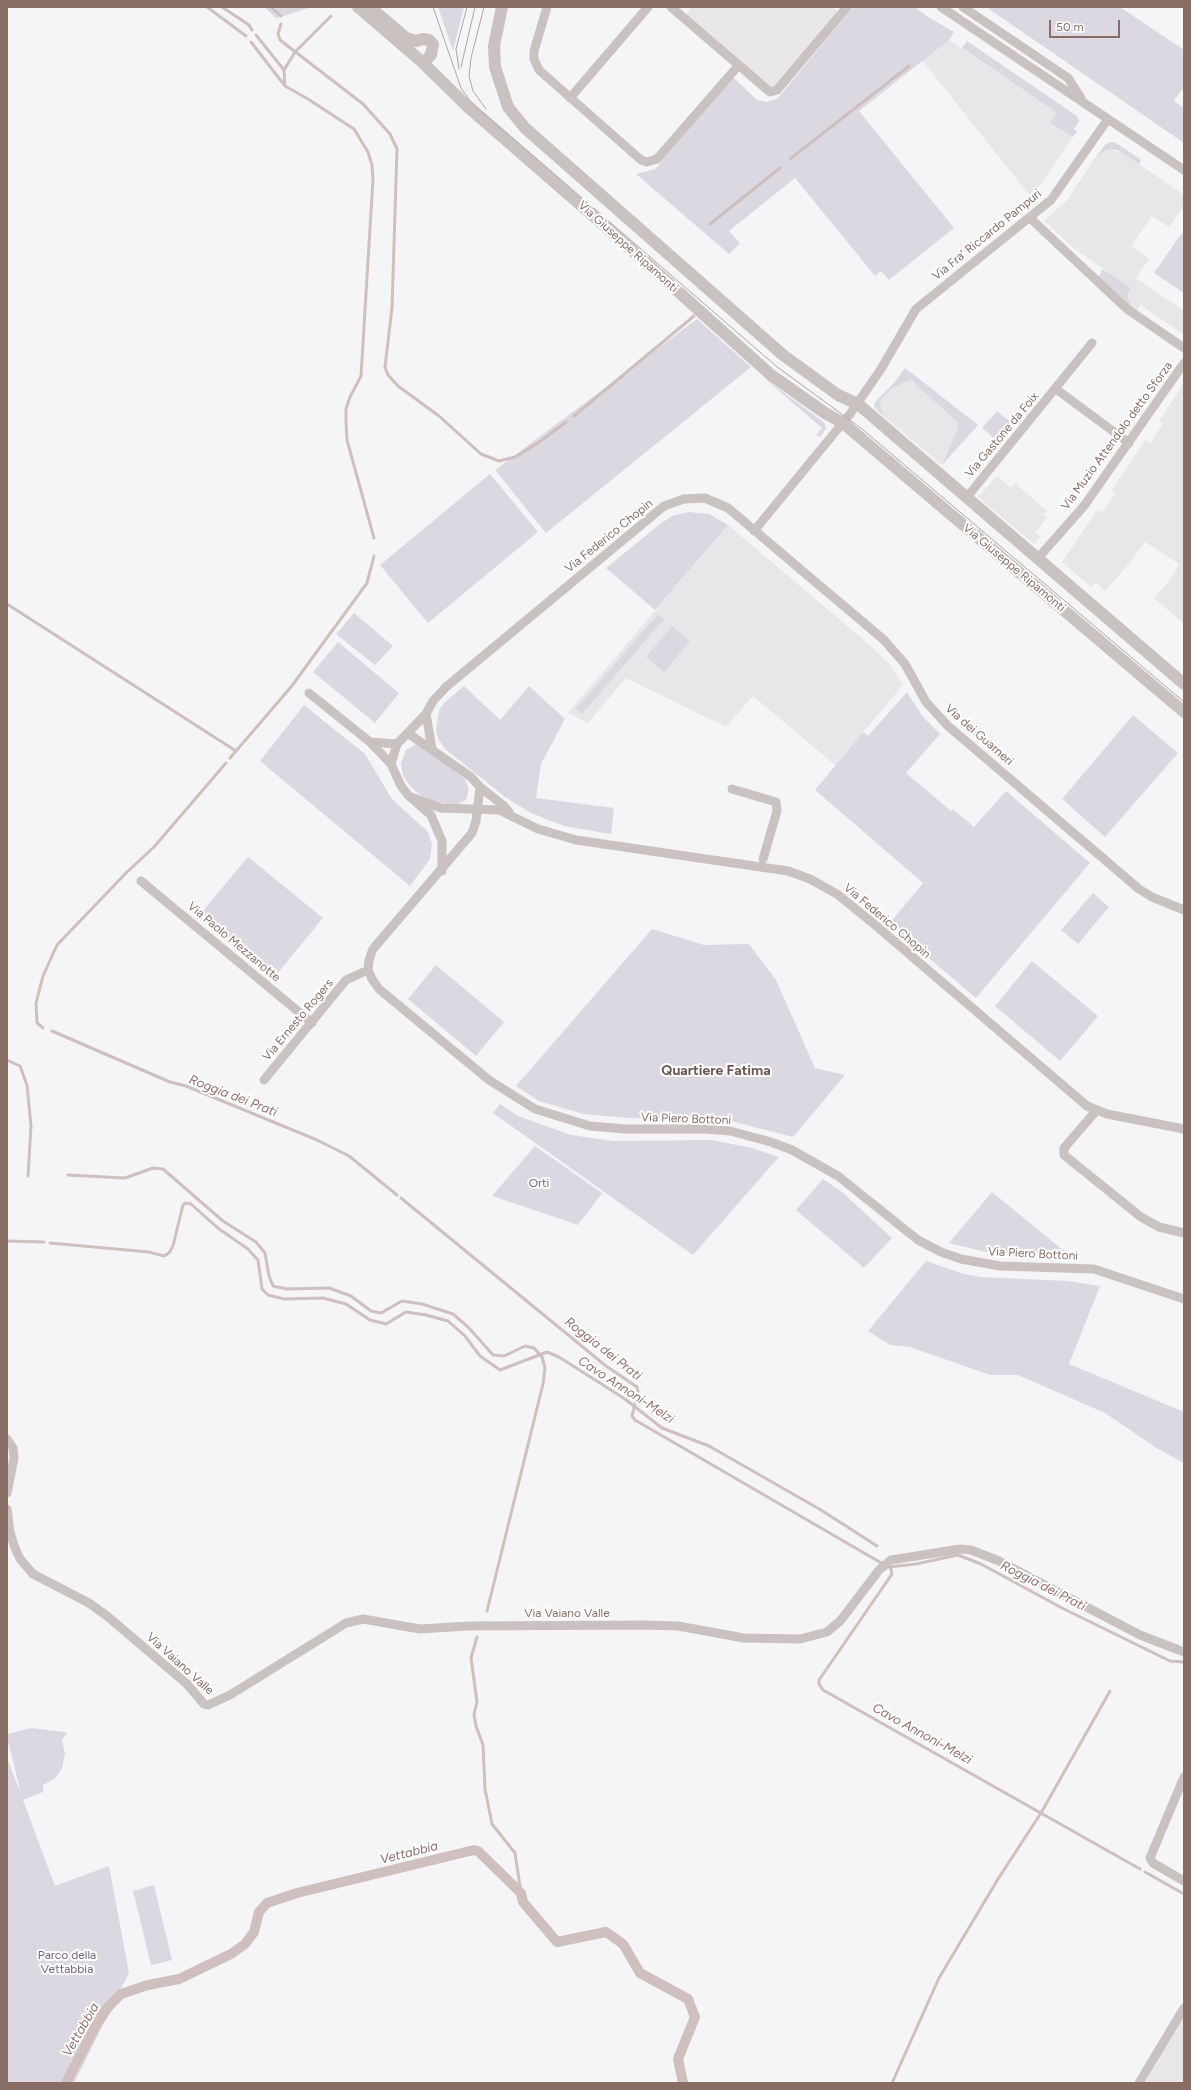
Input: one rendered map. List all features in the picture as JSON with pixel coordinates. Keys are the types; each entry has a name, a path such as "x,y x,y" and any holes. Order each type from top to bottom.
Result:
{"street":[{"name":"Via Giuseppe Ripamonti","path":"358,7 421,61 469,108 771,375 825,413 844,423 1184,712"},
{"path":"370,7 406,38 416,41 423,39 429,40 433,44 431,55 426,60 421,61"},
{"name":"Via Giuseppe Ripamonti","path":"502,7 494,46 495,67 508,107 517,120 783,355 838,395 858,404 1184,684"},
{"path":"547,7 534,51 534,59 539,70 641,160 652,162 657,159 738,66"},
{"path":"570,98 648,7"},
{"path":"676,9 738,66 770,92 777,90 847,7"},
{"path":"941,7 1184,170"},
{"path":"963,7 1068,78 1084,103"},
{"name":"Via Fra' Riccardo Pampuri","path":"858,404 865,390 881,368 912,314 922,303 1030,218 1057,194 1108,119"},
{"path":"1030,218 1127,309 1184,348"},
{"name":"Via Gastone da Foix","path":"967,497 1092,343"},
{"name":"Via Muzio Attendolo detto Sforza","path":"1038,558 1084,506 1184,363"},
{"path":"1056,389 1129,443"},
{"path":"754,530 844,423 858,404"},
{"name":"Via Federico Chopin","path":"510,814 504,806 480,787 471,777 409,734 426,714 432,701 446,687 664,506 684,499 709,500 728,508 754,530"},
{"name":"Via dei Guarneri","path":"754,530 894,650 905,664 926,702 948,726 1140,889 1152,897 1173,904 1184,910"},
{"path":"309,693 370,742 391,764 402,786 410,797 431,815 439,830 442,843 442,870"},
{"path":"426,714 432,749"},
{"path":"391,764 397,744 409,734"},
{"path":"370,742 397,744"},
{"path":"368,970 369,960 373,949 472,833 480,787"},
{"path":"732,788 776,802 777,811 763,859"},
{"name":"Via Federico Chopin","path":"410,797 441,808 499,810 510,814 538,829 564,838 788,871 810,879 837,894 850,904 1087,1106 1096,1111 1184,1129"},
{"path":"467,810 471,808 478,799"},
{"name":"Via Paolo Mezzanotte","path":"141,881 312,1023"},
{"name":"Via dei Guarneri","path":"1173,904 1184,904"},
{"name":"Via Ernesto Rogers","path":"264,1080 346,980 368,970"},
{"name":"Via Piero Bottoni","path":"368,970 379,989 472,1067 503,1090 535,1109 572,1122 596,1127 625,1129 705,1129 730,1131 756,1137 792,1150 838,1176 905,1231 940,1252 979,1263 1000,1266 1094,1269 1184,1299"},
{"path":"1096,1111 1064,1148 1064,1154 1141,1217 1165,1229 1184,1233"},
{"path":"7,1439 13,1448 14,1458 7,1492"},
{"name":"Via Vaiano Valle","path":"7,1509 14,1548 20,1559 33,1574 89,1603 107,1616 187,1684 206,1704 220,1700 353,1620 363,1619 420,1629 482,1626 678,1626 744,1638 800,1639 827,1632 841,1620 879,1570 891,1560 960,1549 971,1550 999,1561 1140,1636 1184,1652"},
{"path":"1184,1777 1150,1858 1153,1863 1184,1881"},
{"path":"1140,2083 1184,2008"}],"shaded area":[{"path":"692,7 833,7 838,13 776,85 769,88 687,16 687,13"},
{"path":"949,40 1057,113 1051,123 1073,137 1041,184 1030,196 922,60"},
{"path":"1106,150 1121,152 1184,195 1184,206 1169,227 1152,216 1131,246 1149,259 1136,278 1184,311 1184,335 1141,305 1136,311 1131,307 1128,301 1131,288 1072,247 1044,221 1068,199 1095,158"},
{"path":"905,368 978,425 942,465 876,410 874,406 876,401 894,383"},
{"path":"1184,383 1184,624 1154,598 1171,579 1179,564 1145,542 1129,564 1105,591 1096,582 1091,587 1062,562 1097,510 1102,513 1115,494 1111,491 1145,440 1150,443 1163,424 1159,421"},
{"path":"997,476 1011,488 1015,483 1047,511 1043,515 1047,518 1035,532 1041,537 1034,544 978,497"},
{"path":"728,525 872,647 890,665 903,685 835,765 753,696 726,727 626,678 588,723 568,713"},
{"path":"1184,2016 1184,2083 1145,2083"}],"green space":[{"path":"264,7 313,7 276,18"},
{"path":"438,7 464,7 453,51"},
{"path":"853,7 915,7 928,17 954,32 949,40 859,111 954,228 889,280 881,271 875,276 795,178 729,231 740,243 729,254 636,174 655,169 733,77 757,100 767,102 777,99"},
{"path":"986,7 1120,7 1184,50 1184,87 1174,101 1184,108 1184,143"},
{"path":"967,41 1077,116 1079,121 1074,129 1077,132 1073,137 1050,123 1057,113 962,48"},
{"path":"1112,142 1116,143 1140,159 1141,161 1139,164 1117,150 1106,150 1095,158 1106,144"},
{"path":"1184,230 1184,293 1154,273"},
{"path":"1103,269 1131,288 1128,296 1131,307 1098,278"},
{"path":"697,319 751,367 546,533 495,470"},
{"path":"905,368 978,425 942,465 958,428 958,422 915,384 912,379 892,388 881,400 880,407 884,416 874,406 876,401 894,383"},
{"path":"765,379 825,423 826,429 820,437 816,435 822,428"},
{"path":"997,411 1014,425 1008,436 1005,437 1000,443 982,428"},
{"path":"490,474 538,532 428,623 380,565"},
{"path":"688,512 709,514 728,525 655,610 606,568 660,524 672,516"},
{"path":"354,613 393,646 375,665 336,634"},
{"path":"658,614 664,619 582,714 576,709"},
{"path":"672,626 690,641 664,672 646,657"},
{"path":"338,642 399,693 375,723 313,672"},
{"path":"464,686 500,720 529,686 565,719 541,764 536,798 614,808 611,834 564,826 531,813 505,797 445,749 439,740 436,731 439,710 444,703"},
{"path":"907,692 923,717 940,734 906,773 951,811 953,809 974,827 1006,791 1090,863 976,998 889,924 923,883 815,790 863,732 868,736"},
{"path":"304,705 365,754 392,799 428,832 432,844 430,859 410,886 260,761"},
{"path":"1133,715 1178,753 1105,837 1062,799"},
{"path":"416,744 424,748 465,779 469,789 466,800 455,805 432,801 420,795 411,787 403,776 401,763 406,750"},
{"path":"248,857 323,918 276,975 201,913"},
{"path":"1093,893 1109,907 1078,944 1061,930"},
{"path":"652,929 704,945 749,944 776,980 815,1068 845,1075 793,1137 723,1119 629,1118 583,1114 539,1101 516,1086"},
{"path":"1032,961 1098,1016 1060,1061 995,1006"},
{"path":"436,965 504,1022 476,1056 408,999"},
{"path":"500,1104 518,1116 571,1135 614,1141 711,1140 752,1148 779,1157 693,1255 493,1113"},
{"name":"Orti","path":"535,1146 602,1193 578,1225 492,1196"},
{"path":"823,1179 842,1192 892,1238 864,1268 796,1210"},
{"path":"992,1192 1069,1255 986,1252 949,1243"},
{"path":"926,1261 964,1274 981,1277 1068,1281 1100,1286 1069,1364 1184,1412 1184,1463 1158,1449 1105,1413 1018,1375 990,1375 910,1347 890,1345 868,1331"},
{"name":"Parco della Vettabbia","path":"31,1728 65,1732 67,1734 62,1740 65,1754 62,1768 56,1778 43,1785 43,1792 23,1800 55,1886 109,1866 129,1973 74,2083 7,2083 7,1758 21,1794 7,1737 8,1734"},
{"path":"154,1885 172,1960 151,1965 133,1891"}],"waterway":[{"path":"207,7 246,36"},
{"path":"222,7 249,25 252,30"},
{"path":"271,7 281,16"},
{"path":"284,70 295,52 331,16"},
{"path":"281,24 278,34 280,40 363,104 390,134 397,149 392,308 385,367 388,375 398,386 439,416 481,454 499,461 515,457 538,443 566,422"},
{"path":"256,35 284,70 285,86"},
{"path":"251,42 285,86 354,129 368,152 372,165 373,179 361,376 350,397 346,409 346,421 347,440 374,538"},
{"path":"790,159 909,66"},
{"path":"710,224 780,168"},
{"path":"574,416 694,316"},
{"path":"230,758 291,687 367,583 374,556"},
{"path":"7,604 236,751"},
{"name":"Roggia dei Prati","path":"43,1028 37,1023 36,1003 43,976 57,945 127,872 154,847 226,763"},
{"name":"Roggia dei Prati","path":"52,1031 170,1082 186,1086 317,1140 349,1156 397,1195"},
{"path":"7,1060 20,1066 27,1085 31,1126 28,1176"},
{"path":"68,1175 125,1178 153,1168 163,1169 223,1221 256,1242 265,1253 269,1276 273,1286 287,1289 329,1288 351,1296 371,1311 381,1313 402,1301 422,1304 453,1314 469,1328 493,1355 504,1356 525,1346 534,1348 542,1357 545,1368 543,1384 487,1611"},
{"name":"Roggia dei Prati","path":"401,1198 606,1366 637,1387 638,1391 632,1416 635,1420 883,1564"},
{"name":"Cavo Annoni-Melzi","path":"50,1243 149,1252 164,1256 169,1253 173,1246 183,1205 186,1203 191,1204 219,1229 248,1249 258,1260 262,1289 268,1295 284,1299 323,1298 346,1304 370,1320 386,1324 406,1312 426,1315 448,1321 465,1336 480,1356 500,1370 547,1352 559,1357 625,1399 662,1428 709,1446 821,1510 877,1546"},
{"name":"Cavo Annoni-Melzi","path":"7,1241 44,1242"},
{"name":"Roggia dei Prati","path":"889,1567 916,1564 958,1555 981,1564 1062,1608 1170,1661 1184,1662"},
{"name":"Cavo Annoni-Melzi","path":"890,1565 892,1574 819,1680 819,1684 823,1690 1140,1869"},
{"path":"477,1637 471,1658 477,1702 474,1714 476,1726 483,1745 485,1789 492,1824 515,1853 521,1893"},
{"path":"892,2083 939,1978 998,1879 1041,1813 1110,1691"},
{"name":"Vettabbia","path":"66,2083 97,2023 109,2006 121,1994 148,1985 179,1979 231,1954 245,1944 254,1932 259,1912 267,1903 297,1893 474,1850 478,1851 521,1893 523,1902 557,1942 606,1932 623,1944 640,1973 688,1999 695,2017 678,2059 683,2083"},
{"name":"Cavo Annoni-Melzi","path":"1145,1872 1184,1894"}],"tram line":[{"path":"433,7 461,88 470,101 776,366 862,429 1184,702"},
{"path":"459,69 456,49 467,7"},
{"path":"461,67 475,7"},
{"path":"484,7 471,58 469,76 473,91 486,109"}],"district":[{"name":"Quartiere Fatima","path":"716,1071"}]}
